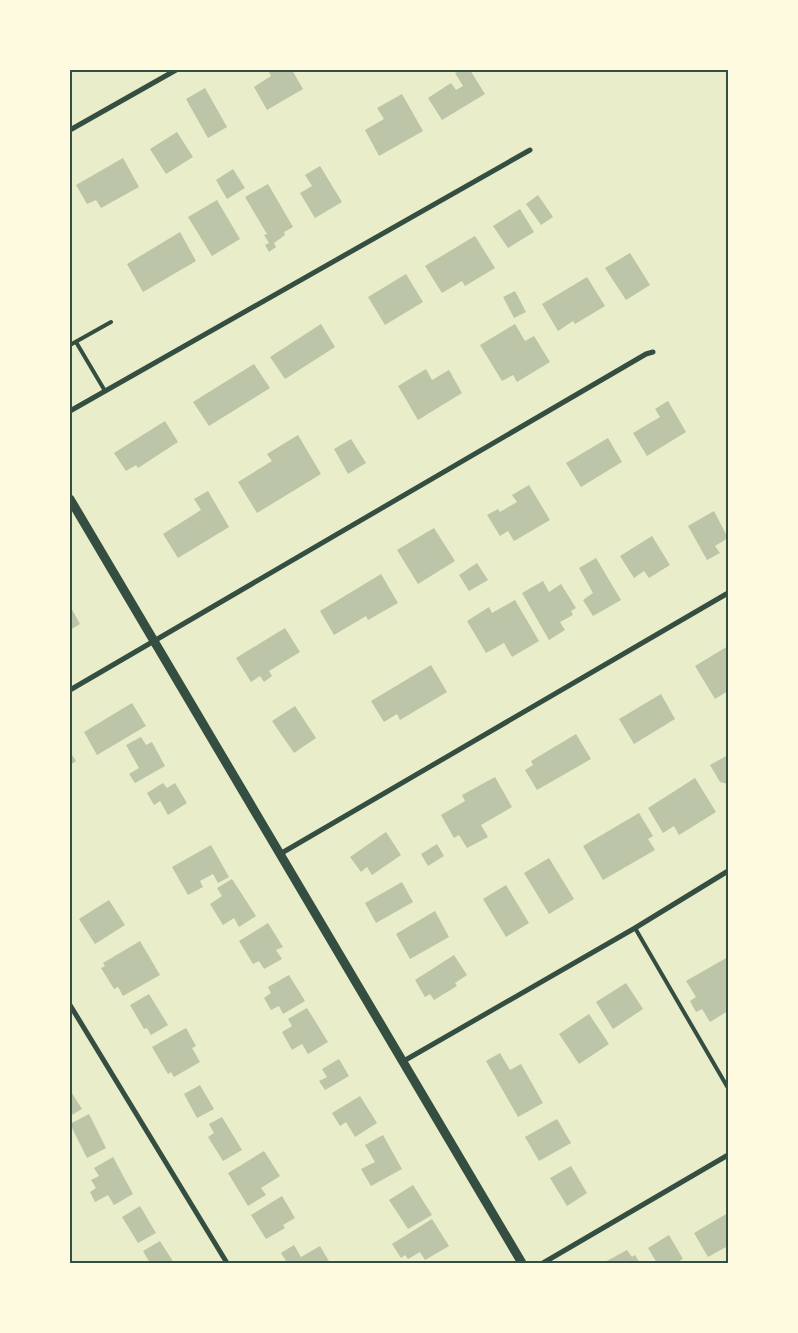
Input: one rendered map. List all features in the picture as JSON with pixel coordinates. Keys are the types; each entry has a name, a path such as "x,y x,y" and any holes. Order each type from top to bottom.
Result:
{"street":[{"path":"70,130 176,70"},
{"path":"70,411 530,150"},
{"path":"70,690 646,354 653,352"},
{"path":"70,498 522,1263"},
{"path":"280,854 728,593"},
{"path":"402,1062 635,928 728,871"},
{"path":"70,1005 227,1263"},
{"path":"543,1263 728,1155"}],"lane":[{"path":"70,345 111,322"},
{"path":"76,342 106,391"},
{"path":"635,928 728,1088"}],"building":[{"path":"272,70 292,70 303,89 267,110 254,87 271,76 269,72"},
{"path":"461,70 470,70 485,94 442,120 428,98 451,83 456,90 463,86 455,73"},
{"path":"205,88 227,127 208,138 186,99"},
{"path":"402,94 423,131 379,156 365,130 384,119 377,108"},
{"path":"177,132 193,157 166,174 150,149"},
{"path":"123,158 139,187 101,208 96,200 87,204 76,185"},
{"path":"320,166 342,202 315,218 300,193 312,186 305,175"},
{"path":"233,169 245,188 227,199 216,180"},
{"path":"268,184 293,227 284,232 285,235 274,243 276,247 269,252 265,245 269,243 264,235 267,234 245,197"},
{"path":"538,195 553,217 541,225 526,204"},
{"path":"217,200 240,239 212,256 188,217"},
{"path":"520,209 534,232 508,248 493,226"},
{"path":"180,232 196,261 143,292 127,264"},
{"path":"475,236 495,268 465,286 462,281 442,293 425,266"},
{"path":"630,253 650,285 626,300 605,268"},
{"path":"406,274 423,302 385,325 368,297"},
{"path":"587,277 605,306 575,324 573,321 558,331 542,304"},
{"path":"515,291 526,312 514,318 503,297"},
{"path":"321,324 335,347 285,379 270,357"},
{"path":"515,324 525,341 534,336 550,362 517,382 513,375 502,381 480,345"},
{"path":"254,364 270,388 209,426 193,402"},
{"path":"426,369 432,380 449,370 462,393 418,420 398,386"},
{"path":"668,401 686,432 647,456 633,433 660,417 655,409"},
{"path":"165,421 178,442 138,468 136,465 126,471 114,453"},
{"path":"298,435 321,474 257,513 238,482 272,461 267,454"},
{"path":"608,438 622,462 581,487 566,463"},
{"path":"351,439 366,463 348,474 334,449"},
{"path":"529,485 550,520 514,541 508,531 500,536 487,515 498,509 500,512 517,502 512,495"},
{"path":"208,491 229,527 178,558 163,534 201,510 194,499"},
{"path":"714,511 728,538 715,546 720,553 707,560 688,526"},
{"path":"434,528 455,561 418,584 397,550"},
{"path":"652,536 670,565 649,578 644,571 634,578 620,556"},
{"path":"596,558 621,600 593,616 583,600 593,593 579,568"},
{"path":"477,563 488,580 469,591 459,575"},
{"path":"381,574 398,603 368,620 366,616 334,635 320,611"},
{"path":"543,581 549,592 561,584 576,608 571,611 573,615 560,622 565,630 549,640 522,593"},
{"path":"515,600 539,641 512,657 504,643 486,653 467,621 489,607 492,613"},
{"path":"70,606 80,624 70,630"},
{"path":"285,628 300,652 269,671 272,676 264,682 260,676 251,682 236,658"},
{"path":"728,646 728,691 715,699 695,666"},
{"path":"431,665 447,692 400,720 397,714 384,722 371,701"},
{"path":"661,694 675,719 634,744 619,719"},
{"path":"132,703 146,726 97,755 84,732"},
{"path":"295,706 316,738 294,753 272,721"},
{"path":"576,734 591,759 537,790 525,770 533,765 531,761"},
{"path":"141,737 146,745 152,742 165,766 135,783 129,774 139,768 126,745"},
{"path":"70,752 76,761 70,765"},
{"path":"728,755 728,784 720,782 710,765"},
{"path":"495,777 512,807 481,825 488,837 467,848 459,835 454,838 441,815 465,801 462,795"},
{"path":"695,778 716,812 679,835 674,826 663,833 648,808"},
{"path":"163,783 167,788 175,783 187,803 168,815 160,801 154,805 147,793"},
{"path":"639,813 653,836 648,839 655,850 603,880 583,846"},
{"path":"386,832 401,855 372,875 367,867 361,872 350,857"},
{"path":"437,844 444,856 428,866 421,854"},
{"path":"211,845 229,877 218,883 213,874 200,881 203,887 188,895 172,867"},
{"path":"549,858 574,899 549,914 524,873"},
{"path":"232,879 256,916 239,927 234,918 223,925 210,904 222,896 217,888"},
{"path":"402,882 413,902 376,923 365,903"},
{"path":"506,885 529,923 506,937 483,899"},
{"path":"109,900 125,925 95,944 79,919"},
{"path":"435,911 449,937 410,959 396,934"},
{"path":"268,923 283,947 276,950 282,959 264,969 259,961 253,964 239,941"},
{"path":"140,941 160,975 123,996 118,987 114,989 101,968 105,966 103,963"},
{"path":"454,955 467,975 455,983 457,986 434,1000 430,994 425,997 415,980"},
{"path":"728,957 728,1011 710,1022 702,1009 696,1012 690,1001 696,997 686,981"},
{"path":"289,975 305,1001 283,1014 279,1006 271,1010 264,998 271,993 268,987"},
{"path":"626,983 643,1009 613,1029 596,1002"},
{"path":"149,994 168,1025 151,1035 147,1028 144,1029 130,1005"},
{"path":"307,1008 328,1042 308,1054 302,1044 292,1050 282,1032 292,1026 288,1019"},
{"path":"589,1014 609,1044 579,1064 559,1034"},
{"path":"186,1028 196,1046 192,1048 200,1062 174,1077 171,1072 168,1074 152,1047"},
{"path":"500,1053 510,1070 521,1064 543,1103 518,1117 486,1061"},
{"path":"339,1059 349,1076 325,1090 319,1081 327,1077 322,1069"},
{"path":"200,1085 214,1109 197,1118 184,1094"},
{"path":"70,1090 82,1109 70,1116"},
{"path":"360,1096 377,1123 355,1137 346,1122 340,1126 332,1113"},
{"path":"89,1114 106,1148 87,1158 70,1124"},
{"path":"222,1117 242,1150 223,1161 208,1137 214,1133 209,1124"},
{"path":"557,1119 571,1143 539,1161 525,1137"},
{"path":"383,1135 402,1169 371,1186 361,1169 375,1162 365,1145"},
{"path":"264,1151 280,1176 261,1188 266,1195 248,1206 228,1173"},
{"path":"113,1157 133,1194 114,1205 108,1195 95,1202 90,1192 96,1188 91,1180 99,1176 94,1168"},
{"path":"571,1166 587,1193 567,1206 550,1178"},
{"path":"413,1185 432,1215 408,1229 389,1200"},
{"path":"282,1196 295,1218 283,1225 285,1228 266,1239 251,1215"},
{"path":"140,1206 156,1233 138,1243 122,1217"},
{"path":"728,1213 728,1246 708,1257 694,1233"},
{"path":"432,1219 449,1246 425,1260 420,1252 408,1259 405,1255 401,1258 392,1244"},
{"path":"669,1235 683,1259 676,1263 657,1263 648,1248"},
{"path":"160,1241 174,1263 150,1263 143,1251"},
{"path":"294,1245 301,1257 320,1246 330,1263 282,1263 286,1261 281,1253"},
{"path":"627,1250 632,1257 635,1255 640,1263 603,1263"}]}
